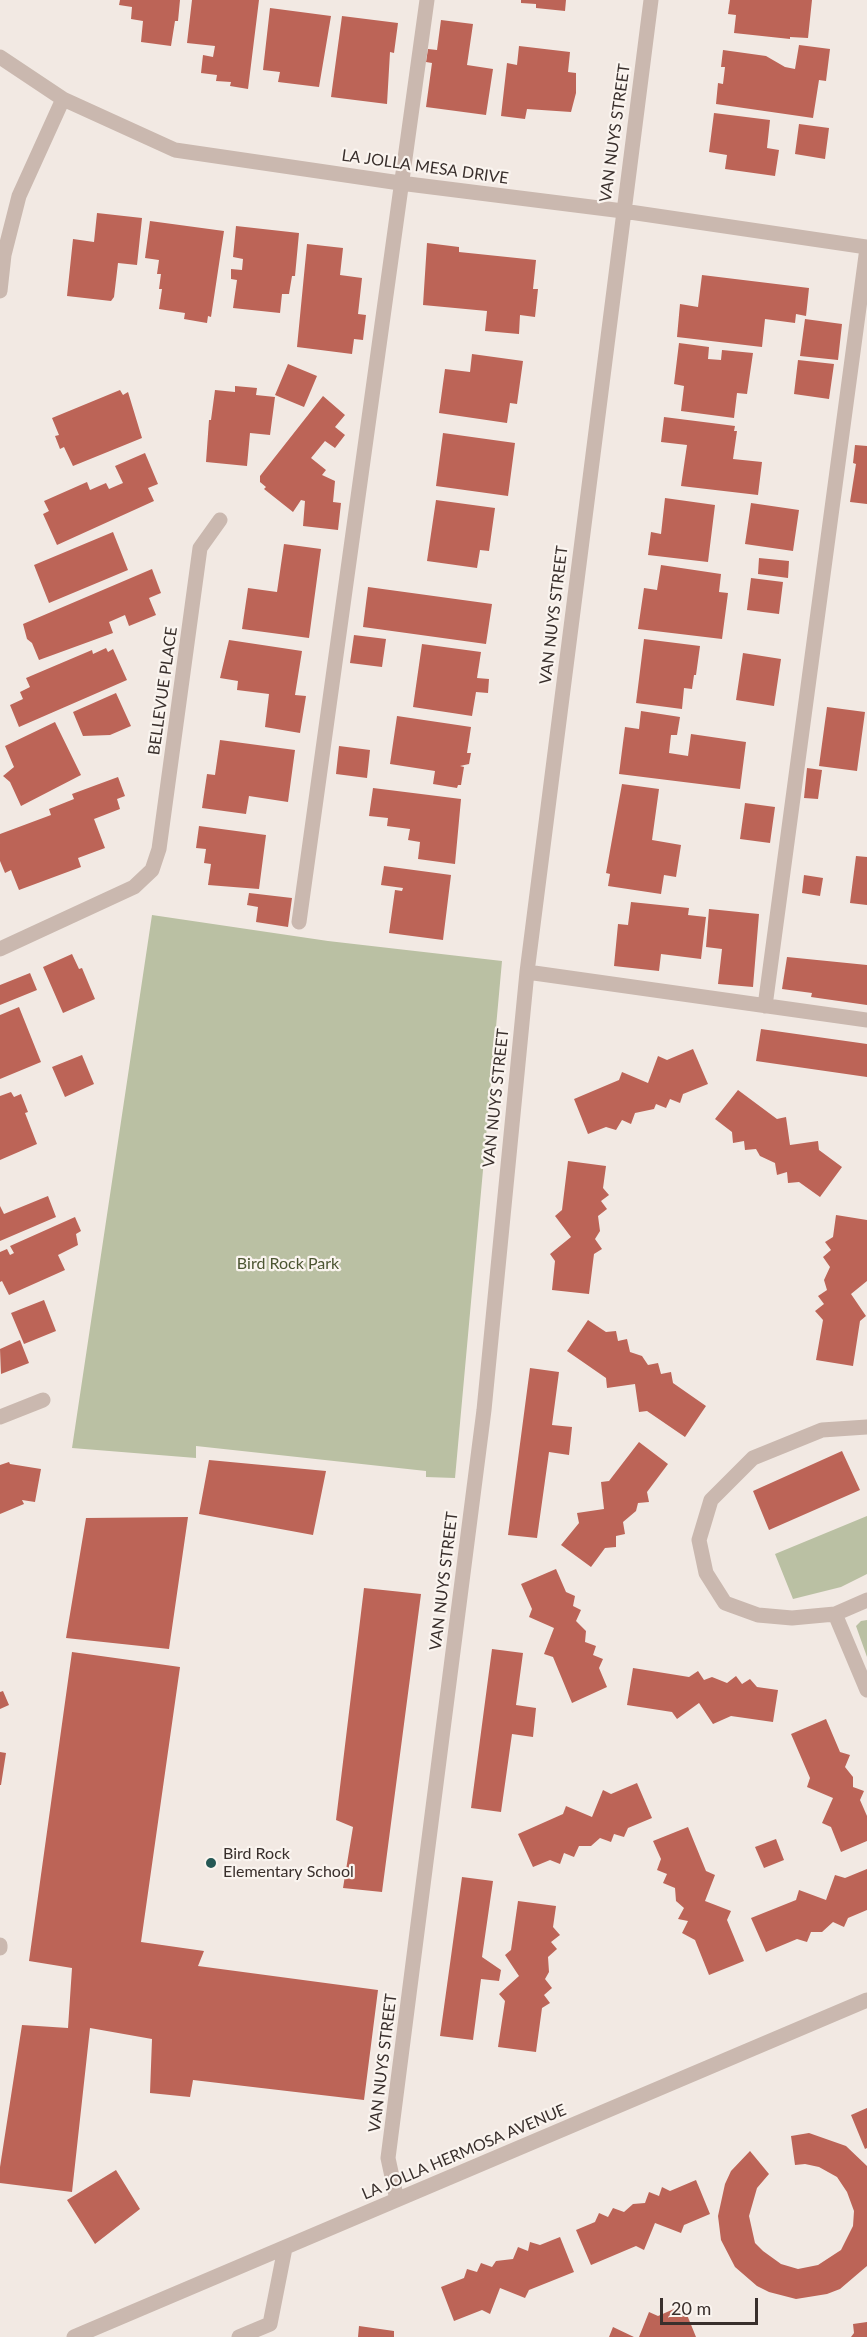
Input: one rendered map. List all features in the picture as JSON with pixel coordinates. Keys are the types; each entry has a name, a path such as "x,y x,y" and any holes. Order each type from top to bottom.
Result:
{"street":[{"path":"299,922 427,0"},
{"name":"VAN NUYS STREET","path":"397,2200 388,2158 484,1410 527,972 622,211 651,0"},
{"name":"LA JOLLA MESA DRIVE","path":"0,57 63,99 174,150 400,183 622,211 867,248"},
{"path":"0,291 2,256 19,196 63,99"},
{"path":"765,1006 867,248"},
{"name":"BELLEVUE PLACE","path":"0,949 134,887 152,870 159,849 200,548 220,520"},
{"path":"527,972 867,1020"},
{"path":"0,1417 43,1400"},
{"path":"867,1427 822,1430 753,1458 711,1500 699,1540 706,1573 725,1603 758,1615 792,1618 835,1614 867,1600"},
{"path":"835,1614 867,1690"},
{"name":"LA JOLLA HERMOSA AVENUE","path":"74,2337 867,2000"},
{"path":"239,2337 270,2324 285,2248"}],"green space":[{"name":"Bird Rock Park","path":"152,915 328,941 502,961 455,1478 426,1477 426,1471 196,1446 196,1458 72,1448"},
{"path":"867,1516 867,1574 841,1587 793,1599 775,1554"},
{"path":"867,1620 867,1657 856,1626 861,1621"}],"building":[{"path":"120,0 180,0 178,21 175,21 171,46 141,42 143,21 131,19 132,7 119,5"},
{"path":"192,0 259,0 248,89 230,86 231,82 216,81 217,75 201,73 203,55 213,57 215,46 187,43"},
{"path":"521,0 566,0 565,11 536,8 536,4 521,3"},
{"path":"730,0 812,0 808,38 790,37 790,39 734,33 736,15 728,14"},
{"path":"270,8 331,16 319,87 278,82 280,72 263,70"},
{"path":"342,16 398,23 394,53 390,52 387,104 331,97"},
{"path":"441,20 473,24 467,65 493,69 486,115 426,107 432,63 426,62 428,49 437,50"},
{"path":"799,45 830,49 826,81 819,80 813,118 716,104 718,83 723,84 725,67 721,67 723,50 766,56 785,67 795,69"},
{"path":"519,46 570,52 568,72 576,73 576,93 571,112 527,109 525,119 501,116 507,63 517,65"},
{"path":"714,113 770,120 767,148 779,150 775,176 725,169 727,155 709,152"},
{"path":"799,124 829,128 825,159 795,154"},
{"path":"97,213 142,218 137,265 118,263 114,297 111,301 67,296 73,239 94,242"},
{"path":"150,221 224,231 211,317 208,316 207,323 184,319 185,313 159,309 162,289 159,289 161,274 157,274 159,260 145,258"},
{"path":"236,226 299,233 295,276 292,276 289,294 282,294 280,313 233,308 237,280 231,279 231,269 242,270 243,259 233,257"},
{"path":"427,243 459,247 459,252 536,260 533,289 538,289 535,317 520,315 519,334 485,331 487,311 423,305"},
{"path":"307,244 343,248 340,275 362,278 358,314 366,315 363,340 354,339 352,354 297,347"},
{"path":"702,275 809,288 806,316 796,314 795,323 765,319 762,347 677,337 680,304 698,307"},
{"path":"805,319 842,324 838,360 800,356"},
{"path":"679,343 709,347 708,359 721,360 722,350 753,353 747,394 737,393 734,418 681,411 684,386 674,384"},
{"path":"472,354 523,361 517,404 510,403 507,423 439,413 445,369 470,372"},
{"path":"798,360 834,364 829,399 794,394"},
{"path":"288,364 317,376 304,407 275,395"},
{"path":"235,386 257,388 256,395 275,397 270,435 250,433 247,466 206,462 209,420 211,420 215,390 235,392"},
{"path":"120,390 123,395 128,392 142,438 73,466 64,447 60,449 55,436 59,435 52,418"},
{"path":"323,396 345,415 335,427 345,435 335,448 325,441 311,458 326,470 322,475 335,481 333,502 341,503 338,530 303,526 305,501 301,500 293,512 264,489 266,487 260,482 260,476"},
{"path":"664,417 735,426 734,431 737,431 733,459 762,462 758,495 681,486 687,445 661,442"},
{"path":"443,433 515,443 508,496 436,486"},
{"path":"855,445 867,446 867,504 850,502 856,464 853,463"},
{"path":"145,453 158,484 148,488 154,501 57,545 43,514 49,511 44,501 87,482 90,490 106,483 109,489 123,483 115,466"},
{"path":"665,498 715,505 708,562 648,555 651,532 661,534"},
{"path":"436,500 495,508 489,551 480,550 477,568 427,561"},
{"path":"751,503 799,510 793,551 745,544"},
{"path":"113,532 128,570 49,603 34,565"},
{"path":"284,544 321,549 309,638 242,629 248,588 277,592"},
{"path":"759,558 789,561 788,578 758,574"},
{"path":"661,565 721,574 719,592 728,593 722,639 638,629 644,588 657,590"},
{"path":"152,569 161,593 149,598 156,615 129,626 125,615 109,622 113,633 39,660 32,643 27,639 23,624"},
{"path":"751,578 783,582 779,614 747,610"},
{"path":"368,587 492,604 486,644 363,627"},
{"path":"354,635 386,639 382,667 350,663"},
{"path":"644,639 700,646 692,689 684,688 682,709 636,703"},
{"path":"229,640 302,651 295,695 306,696 300,733 265,727 269,694 237,690 238,681 220,678"},
{"path":"422,644 481,652 477,678 489,679 488,693 476,692 472,716 413,707"},
{"path":"106,648 108,652 113,649 127,680 19,727 10,705 23,699 20,692 30,687 26,678 92,650 93,654"},
{"path":"743,653 781,659 774,706 736,700"},
{"path":"116,693 131,726 110,735 83,736 73,712"},
{"path":"827,707 865,712 857,771 819,766"},
{"path":"641,711 680,717 677,735 671,735 669,753 688,756 691,734 746,742 740,789 619,774 625,727 639,729"},
{"path":"397,716 471,727 467,753 471,753 469,764 460,766 464,767 461,785 457,788 433,784 435,771 390,764"},
{"path":"55,722 81,775 21,806 10,782 3,776 14,767 5,746"},
{"path":"220,740 295,750 288,802 249,796 246,814 202,808 207,774 215,775"},
{"path":"339,746 370,750 367,778 336,774"},
{"path":"807,768 822,770 818,799 804,798"},
{"path":"118,777 125,796 117,799 120,809 94,819 105,848 78,858 81,867 19,890 11,870 5,873 0,861 0,834 51,815 49,809 74,799 72,794"},
{"path":"622,784 659,789 652,840 681,845 676,877 664,875 661,894 608,886 610,874 606,873"},
{"path":"373,788 461,799 455,864 418,859 420,842 408,840 410,829 387,826 388,818 369,816"},
{"path":"745,803 775,807 770,843 740,839"},
{"path":"199,826 266,835 259,889 208,885 211,864 204,863 206,849 196,848"},
{"path":"856,856 867,857 867,905 850,903"},
{"path":"384,866 451,875 443,940 389,933 395,890 402,891 403,888 381,885"},
{"path":"804,875 823,878 820,896 802,893"},
{"path":"249,893 292,898 288,927 256,922 258,907 247,905"},
{"path":"631,902 689,908 688,915 706,917 701,959 661,954 659,971 614,966 618,924 628,925"},
{"path":"709,909 759,914 753,987 718,984 722,949 706,947"},
{"path":"72,954 79,969 82,968 95,999 63,1013 43,967"},
{"path":"787,957 867,965 867,1005 811,997 812,993 782,989"},
{"path":"30,973 37,990 0,1005 0,985"},
{"path":"19,1007 41,1062 0,1079 0,1015"},
{"path":"761,1029 867,1044 867,1077 756,1061"},
{"path":"693,1049 708,1084 683,1094 680,1103 670,1099 666,1108 656,1104 654,1109 635,1113 631,1124 622,1120 616,1130 606,1127 588,1134 574,1099 619,1080 622,1072 648,1083 658,1056 667,1060"},
{"path":"82,1055 94,1084 65,1097 52,1067"},
{"path":"738,1090 777,1119 786,1117 790,1145 818,1141 819,1150 842,1167 820,1197 799,1182 788,1183 787,1172 777,1175 775,1163 760,1156 756,1149 745,1150 744,1141 733,1143 732,1132 715,1119"},
{"path":"11,1092 14,1097 21,1094 28,1112 25,1113 37,1144 0,1160 0,1096"},
{"path":"568,1161 606,1166 603,1188 609,1195 601,1201 607,1209 598,1216 600,1231 595,1239 602,1249 594,1254 589,1294 552,1290 555,1261 550,1254 571,1237 555,1216 562,1210"},
{"path":"48,1196 56,1217 0,1241 0,1206 4,1214"},
{"path":"836,1215 867,1220 867,1281 851,1294 866,1316 860,1321 853,1366 816,1360 823,1320 815,1311 824,1304 818,1296 827,1290 824,1280 830,1267 823,1257 831,1250 825,1242 833,1237"},
{"path":"75,1217 81,1231 76,1234 78,1245 58,1255 65,1270 9,1295 2,1281 0,1282 0,1252 7,1249 10,1255 14,1253 10,1246"},
{"path":"44,1300 56,1331 24,1344 11,1313"},
{"path":"588,1320 606,1332 616,1331 618,1341 627,1339 630,1352 642,1356 648,1365 658,1363 661,1374 671,1372 673,1383 706,1406 685,1437 647,1411 639,1412 635,1384 607,1388 606,1378 567,1351"},
{"path":"20,1340 29,1363 1,1374 0,1349"},
{"path":"530,1368 559,1372 552,1425 572,1427 569,1455 549,1452 537,1538 508,1535"},
{"path":"639,1442 668,1464 647,1492 649,1502 638,1503 636,1511 623,1522 625,1534 616,1536 616,1547 605,1548 591,1567 561,1545 579,1523 577,1513 604,1509 601,1482 609,1481"},
{"path":"842,1451 860,1490 769,1530 753,1491"},
{"path":"209,1460 326,1471 313,1535 199,1514"},
{"path":"9,1462 41,1469 35,1502 22,1500 24,1504 0,1514 0,1465"},
{"path":"188,1517 169,1649 66,1638 86,1518"},
{"path":"556,1569 566,1592 575,1596 573,1606 581,1610 576,1621 586,1631 585,1642 596,1646 593,1655 603,1659 599,1668 607,1687 572,1703 553,1657 544,1654 554,1628 529,1617 532,1609 521,1584"},
{"path":"364,1588 421,1594 382,1892 343,1888 353,1827 336,1820"},
{"path":"492,1649 523,1653 516,1705 536,1708 533,1737 512,1734 501,1812 471,1808"},
{"path":"72,1652 180,1667 141,1942 204,1951 198,1966 378,1990 364,2100 193,2080 190,2097 150,2093 152,2039 90,2028 72,2192 0,2183 0,2167 22,2025 68,2028 72,1968 29,1961"},
{"path":"633,1668 689,1677 698,1671 704,1680 712,1677 727,1683 736,1676 742,1684 750,1679 757,1687 778,1690 773,1722 731,1716 713,1724 699,1703 677,1719 672,1712 627,1705"},
{"path":"3,1691 9,1705 0,1709 0,1692"},
{"path":"826,1719 840,1752 850,1755 845,1767 853,1777 853,1787 864,1791 860,1800 867,1816 867,1841 841,1852 831,1827 822,1823 833,1798 807,1787 810,1778 791,1734"},
{"path":"0,1752 6,1753 1,1785 0,1785"},
{"path":"637,1783 652,1818 628,1828 624,1837 614,1834 611,1842 600,1838 591,1846 579,1846 574,1857 564,1853 560,1864 550,1860 533,1867 518,1834 563,1814 566,1806 592,1817 603,1790 611,1794"},
{"path":"688,1827 706,1871 715,1875 705,1901 731,1911 727,1920 744,1961 709,1975 695,1940 682,1933 688,1921 678,1919 684,1908 676,1901 675,1888 663,1883 667,1874 657,1870 661,1859 653,1841"},
{"path":"776,1839 784,1860 764,1868 755,1847"},
{"path":"867,1869 867,1910 848,1918 844,1927 833,1922 822,1932 811,1932 807,1942 797,1939 766,1952 751,1918 796,1900 799,1890 826,1900 835,1875 845,1878"},
{"path":"462,1877 493,1881 482,1957 501,1970 499,1981 481,1979 473,2040 440,2036"},
{"path":"518,1901 556,1906 553,1927 560,1935 551,1942 557,1949 548,1957 549,1972 545,1979 552,1988 544,1995 550,2003 542,2008 536,2052 498,2047 505,2001 499,1994 519,1976 505,1955 511,1950"},
{"path":"867,2108 867,2148 865,2149 851,2115"},
{"path":"809,2133 846,2146 867,2166 867,2266 840,2289 827,2294 796,2299 769,2292 757,2286 735,2267 721,2240 718,2216 725,2184 731,2171 750,2151 769,2174 757,2188 749,2216 755,2243 781,2264 798,2269 818,2265 841,2250 853,2226 854,2211 847,2192 837,2177 819,2167 805,2164 795,2165 791,2136"},
{"path":"116,2170 140,2209 95,2244 67,2200"},
{"path":"696,2180 710,2214 684,2225 681,2233 655,2223 644,2250 636,2246 591,2265 576,2230 595,2222 599,2213 608,2217 613,2208 624,2212 633,2204 645,2203 649,2192 659,2196 662,2187 670,2191"},
{"path":"560,2237 574,2272 529,2290 525,2298 500,2288 490,2314 482,2310 454,2321 441,2287 464,2278 467,2269 477,2272 481,2263 492,2267 496,2261 513,2259 518,2247 528,2251 530,2242 540,2245"},
{"path":"683,2305 696,2337 639,2337 649,2312 658,2316"},
{"path":"867,2322 867,2337 851,2337 854,2333 853,2324"},
{"path":"359,2326 394,2331 394,2337 358,2337"},
{"path":"613,2327 634,2337 609,2337"}],"place":[{"name":"Bird Rock Elementary School","path":"211,1863"}]}
